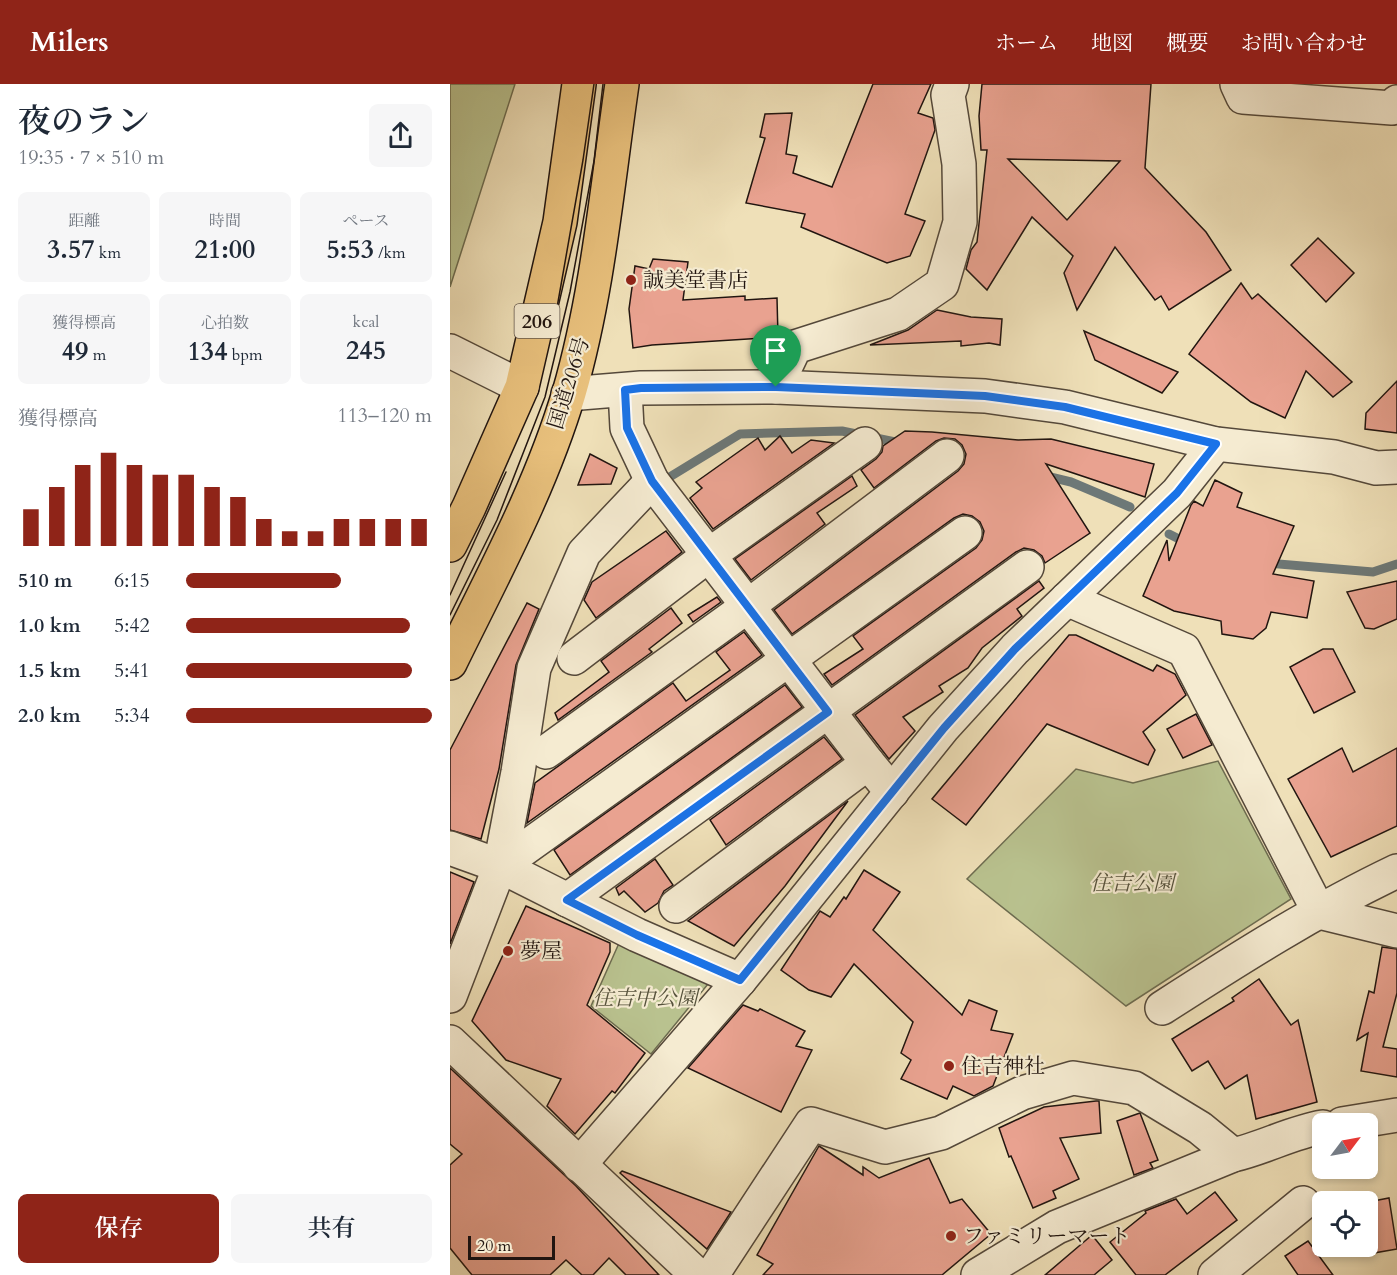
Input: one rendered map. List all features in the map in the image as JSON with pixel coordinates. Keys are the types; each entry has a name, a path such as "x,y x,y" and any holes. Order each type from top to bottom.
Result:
{"highway":[{"name":"国道206号","path":"450,545 522,387 560,222 579,84"},
{"name":"国道206号","path":"450,663 512,535 543,464 568,394 585,328 595,272 622,84"}],"street":[{"path":"776,387 795,347 898,314 942,284 960,222 959,164 948,95 952,84"},
{"path":"1237,84 1244,97 1319,93 1392,108 1397,102"},
{"path":"450,351 522,387"},
{"path":"568,394 641,388 776,387 985,396 1065,407 1216,444 1334,457 1376,468 1397,467"},
{"path":"625,390 627,428 652,481 868,764 892,792"},
{"path":"574,658 709,555 865,444"},
{"path":"579,1165 740,980 944,728 1015,649 1177,493 1216,444"},
{"path":"546,752 748,606 946,456"},
{"path":"450,996 500,866 518,772 534,668 584,553 652,481"},
{"path":"500,866 965,533"},
{"path":"567,900 1028,567"},
{"path":"1067,599 1184,650 1319,912 1397,931"},
{"path":"676,906 868,764"},
{"path":"450,848 500,866 637,935 740,980"},
{"path":"1162,1008 1348,894 1397,871"},
{"path":"450,1042 697,1275"},
{"path":"712,1275 812,1124 885,1147 941,1133 1022,1093 1073,1078 1134,1088 1200,1128 1233,1155"},
{"path":"1378,1118 1397,1115"},
{"path":"978,1275 1057,1227 1233,1155 1254,1150 1312,1128"},
{"path":"1215,1275 1303,1203"}],"green space":[{"path":"450,84 515,84 450,287"},
{"name":"住吉公園","path":"1218,761 1291,899 1126,1006 967,879 1076,769 1133,783"},
{"name":"住吉中公園","path":"620,941 708,984 651,1054 591,1006"}],"building":[{"path":"873,84 931,84 918,113 933,118 935,130 905,214 925,221 910,256 887,263 801,227 805,214 746,203 765,138 760,137 765,114 792,113 786,154 797,156 793,173 832,187"},
{"path":"982,84 1151,84 1145,168 1206,232 1231,270 1169,310 1161,296 1155,300 1115,247 1077,310 1064,273 1073,256 1032,217 987,290 966,269 971,250 977,242 987,150 981,150 979,116","holes":["1008,159 1120,161 1067,220"]},
{"path":"1318,238 1354,273 1326,302 1291,265"},
{"path":"653,259 688,262 683,300 745,296 745,300 777,298 778,337 633,348 629,309 635,266 649,269"},
{"path":"1241,283 1252,299 1258,294 1352,382 1333,397 1306,371 1285,418 1251,402 1189,354"},
{"path":"937,310 971,317 1002,319 1000,345 989,343 961,346 961,341 870,345 908,330"},
{"path":"1084,331 1178,372 1162,393 1095,360"},
{"path":"1397,381 1397,433 1365,429 1366,413"},
{"path":"905,431 1018,440 1051,439 1154,464 1145,497 1046,464 1090,533 1045,563 1042,556 1034,550 1024,548 1016,552 832,685 824,674 863,649 853,636 976,548 982,540 984,531 980,522 972,516 963,514 954,518 792,634 774,610 958,471 964,464 966,454 962,445 955,439 944,438 936,441 874,488 861,470 876,459 882,452 883,446"},
{"path":"780,436 792,453 811,440 834,443 713,529 690,498 702,488 696,482 758,438 765,450"},
{"path":"590,454 617,468 611,484 578,485"},
{"path":"852,476 857,486 817,513 825,524 751,580 735,559"},
{"path":"1215,480 1242,493 1237,507 1294,526 1273,574 1314,581 1307,618 1271,612 1266,628 1253,639 1222,634 1221,621 1174,611 1143,596 1167,540 1169,561 1191,505 1194,501 1203,506"},
{"path":"666,531 682,552 596,618 584,600 592,582"},
{"path":"1039,581 1044,588 1017,609 1022,616 982,648 968,668 939,686 943,692 903,717 915,731 889,759 855,715"},
{"path":"1397,581 1397,619 1374,629 1365,628 1347,592"},
{"path":"717,597 721,602 693,622 688,615"},
{"path":"527,603 539,609 516,665 499,769 481,839 450,830 450,750"},
{"path":"671,608 682,623 649,649 652,652 558,720 555,713 609,672 601,661"},
{"path":"744,632 762,655 527,823 535,783 673,683 686,701 730,670 716,652"},
{"path":"1069,635 1076,635 1153,671 1157,665 1175,674 1186,695 1143,732 1155,750 1148,765 1047,724 966,825 932,799"},
{"path":"1323,649 1333,649 1355,692 1314,713 1290,667"},
{"path":"785,685 802,707 570,875 554,850"},
{"path":"1196,714 1212,745 1183,758 1167,729"},
{"path":"824,737 842,759 726,845 710,820"},
{"path":"1342,748 1353,772 1397,748 1397,826 1331,857 1288,779"},
{"path":"848,801 785,886 734,946 688,921"},
{"path":"655,859 673,885 664,891 658,903 645,912 624,891 619,895 616,888"},
{"path":"864,870 900,892 873,930 962,1015 969,1000 997,1011 991,1030 1013,1034 993,1086 974,1096 953,1086 947,1099 901,1079 911,1060 901,1053 913,1022 854,964 831,997 809,990 781,970 820,911 830,917 844,897 846,899"},
{"path":"450,872 474,882 450,944"},
{"path":"526,906 610,943 610,952 587,1005 645,1053 615,1093 612,1091 575,1134 547,1106 561,1079 506,1060 472,1021"},
{"path":"1382,947 1397,949 1397,993 1383,1047 1397,1049 1397,1077 1361,1071 1368,1033 1357,1040 1369,991 1374,993"},
{"path":"1259,979 1291,1025 1298,1020 1317,1102 1256,1119 1247,1075 1225,1089 1208,1061 1192,1071 1172,1039 1234,1001 1232,998"},
{"path":"743,1005 758,1011 760,1009 805,1031 796,1046 812,1050 781,1112 688,1068"},
{"path":"450,1068 576,1186 659,1275 626,1275 609,1258 593,1275 582,1275 566,1260 550,1275 472,1275 450,1248 450,1165 462,1154 450,1144"},
{"path":"1099,1101 1101,1133 1060,1138 1079,1179 1053,1191 1056,1198 1033,1208 1011,1156 1009,1157 999,1128 1044,1107"},
{"path":"1140,1113 1158,1160 1150,1163 1153,1168 1134,1175 1117,1121"},
{"path":"819,1146 863,1175 863,1167 879,1178 929,1158 950,1203 962,1199 991,1234 942,1275 763,1275 773,1264 757,1255"},
{"path":"622,1171 731,1212 707,1249 620,1173"},
{"path":"1215,1192 1237,1220 1165,1275 1136,1275 1110,1242 1146,1213 1145,1211 1176,1199 1187,1214"},
{"path":"1389,1198 1397,1249 1378,1252 1378,1200"},
{"path":"1092,1235 1112,1260 1094,1275 1045,1275"},
{"path":"1308,1241 1312,1246 1312,1257 1320,1257 1333,1275 1298,1275 1285,1256"}],"waterway":[{"path":"668,478 740,434 842,431 900,443"},
{"path":"1046,476 1071,482 1130,507"},
{"path":"1169,534 1187,543"},
{"path":"1266,563 1373,572 1397,564"}],"tram line":[{"path":"555,319 594,84"},
{"path":"450,615 497,520 545,397 570,292 594,161 603,84"},
{"path":"450,595 506,472"}],"place":[{"name":"誠美堂書店","path":"631,280"},
{"name":"夢屋","path":"508,951"},
{"name":"住吉神社","path":"949,1066"},
{"name":"ファミリーマート","path":"951,1236"}],"route":[{"path":"776,387 985,396 1065,407 1216,444 1177,493 1015,649 944,728 740,980 637,935 567,900 828,712 652,481 627,428 625,390 776,387"}]}
